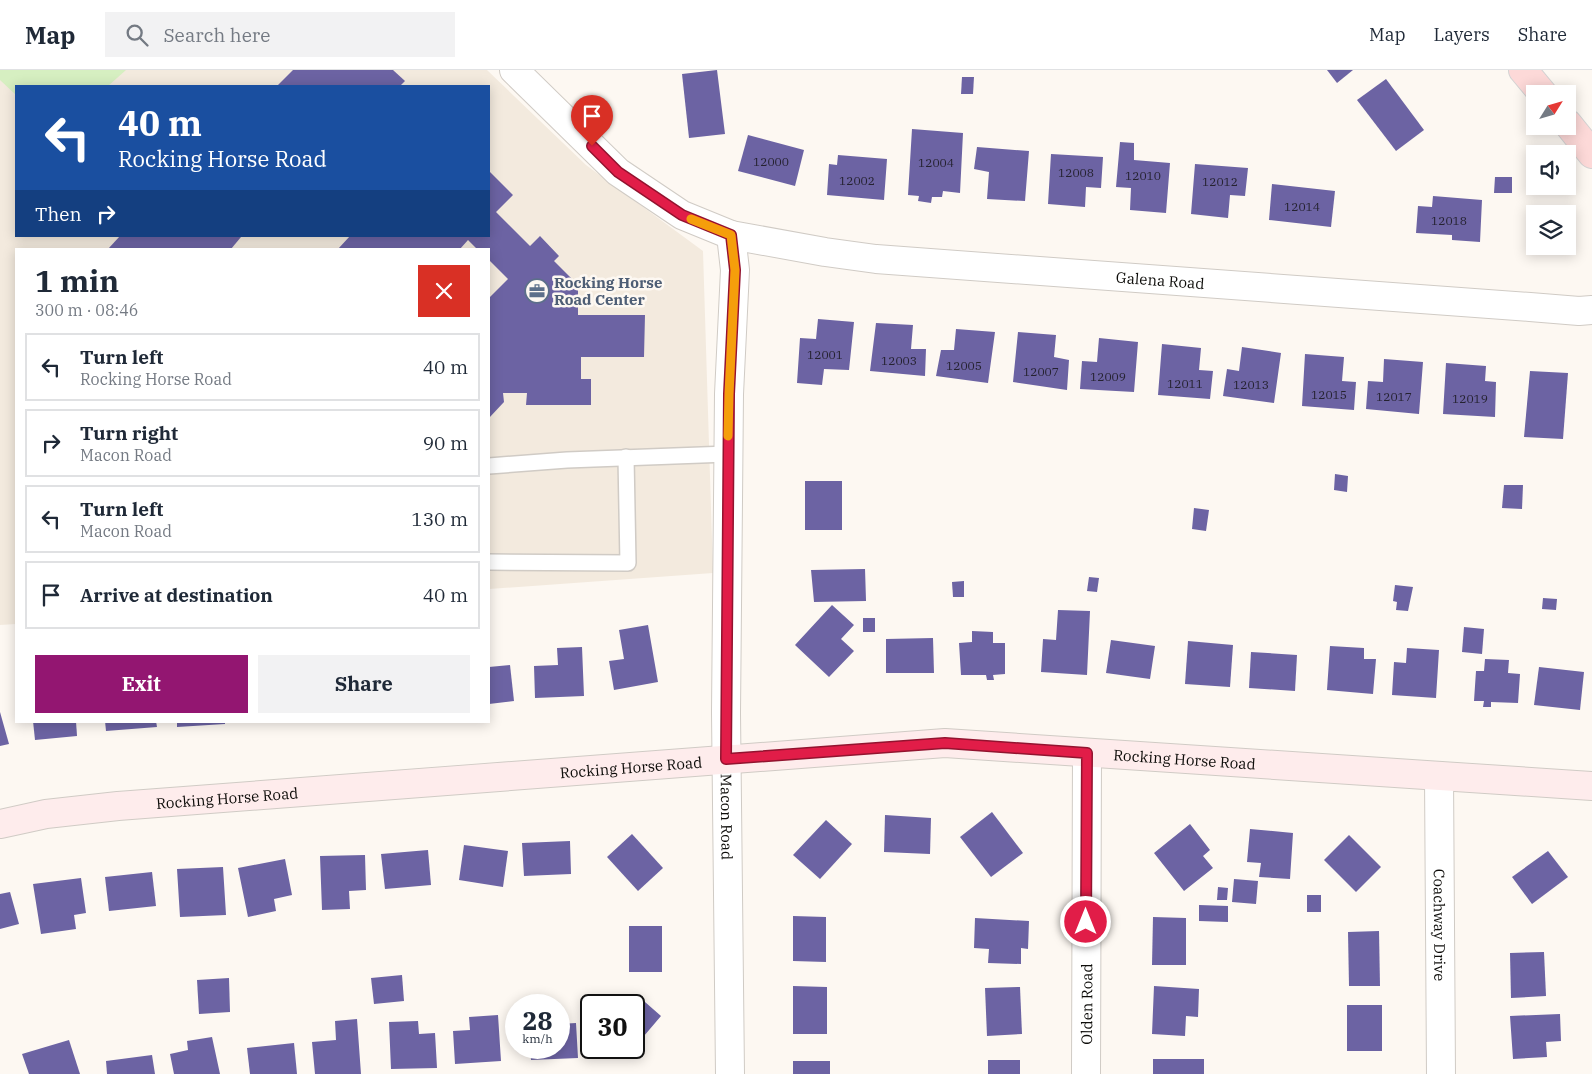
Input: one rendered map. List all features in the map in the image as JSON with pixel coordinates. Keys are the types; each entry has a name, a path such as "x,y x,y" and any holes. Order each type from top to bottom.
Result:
{"main road":[{"path":"1523,70 1536,85"},
{"path":"1576,134 1592,154"}],"street":[{"path":"514,70 618,172 682,215 731,235"},
{"name":"Galena Road","path":"731,235 876,259 1530,308 1592,310"},
{"name":"Macon Road","path":"730,1074 726,759 729,394 735,270 731,235"},
{"name":"Rocking Horse Road","path":"0,824 46,814 118,806 945,743 1592,786"},
{"name":"Olden Road","path":"1086,1074 1087,753"},
{"name":"Coachway Drive","path":"1439,776 1441,1074"}],"lane":[{"path":"490,466 567,460 728,454"},
{"path":"490,562 628,563 626,458"}],"shaded area":[{"path":"0,70 487,70 586,165 703,251 713,573 490,589 490,248 15,248 15,624 0,625"}],"green space":[{"path":"0,70 126,70 109,85 15,85 15,94 0,80"}],"building":[{"path":"293,70 393,70 405,81 401,85 278,85"},
{"path":"717,70 725,134 689,138 682,74"},
{"path":"1327,70 1353,70 1337,83"},
{"path":"962,77 974,77 973,94 961,94"},
{"path":"1386,79 1424,130 1396,151 1357,100"},
{"path":"912,129 963,133 960,193 943,191 942,197 932,197 931,203 918,201 919,196 908,195"},
{"path":"748,135 804,150 795,186 738,171"},
{"path":"1120,142 1134,143 1134,160 1170,163 1166,213 1130,210 1131,188 1116,187"},
{"path":"977,147 1029,151 1025,201 987,199 989,172 974,169"},
{"path":"1051,154 1103,157 1101,188 1086,187 1085,207 1048,204"},
{"path":"838,155 887,159 884,200 827,195 829,164 837,165"},
{"path":"1195,164 1248,168 1245,196 1230,195 1228,218 1191,214"},
{"name":"Rocking Horse Road Center","path":"490,172 513,195 496,212 530,246 540,236 559,256 554,261 578,285 578,315 645,315 644,357 581,357 581,379 591,379 591,405 526,405 527,393 503,393 504,402 490,417 490,297 508,279 490,261 490,248 476,248 468,240 461,248 339,248 349,237 490,237"},
{"path":"1495,177 1512,177 1512,193 1494,193"},
{"path":"1272,184 1335,191 1331,227 1269,220"},
{"path":"1433,196 1482,200 1480,242 1452,240 1452,235 1416,233 1418,206 1432,207"},
{"path":"119,237 241,237 232,248 109,248"},
{"path":"818,319 854,322 849,370 824,369 822,385 797,383 800,338 816,339"},
{"path":"876,323 913,325 911,349 926,349 925,376 870,371"},
{"path":"956,329 995,332 988,383 936,376 941,350 954,350"},
{"path":"1018,332 1056,335 1054,357 1069,360 1067,390 1013,382"},
{"path":"1099,338 1138,342 1134,392 1080,389 1082,361 1097,362"},
{"path":"1162,344 1201,348 1199,370 1213,371 1210,399 1158,395"},
{"path":"1242,347 1281,353 1274,403 1223,396 1227,369 1239,371"},
{"path":"1305,354 1344,357 1342,381 1356,382 1354,410 1302,406"},
{"path":"1384,359 1423,362 1419,414 1366,409 1368,381 1383,382"},
{"path":"1446,363 1486,366 1485,381 1496,382 1495,417 1443,414"},
{"path":"1530,371 1568,373 1563,439 1524,437"},
{"path":"1335,474 1348,476 1347,492 1334,490"},
{"path":"805,481 842,481 842,530 805,530"},
{"path":"1504,485 1523,485 1522,509 1502,508"},
{"path":"1194,508 1209,510 1206,531 1192,529"},
{"path":"865,569 866,601 814,602 811,570"},
{"path":"1089,577 1099,578 1097,592 1087,591"},
{"path":"964,581 964,597 953,597 952,582"},
{"path":"1395,585 1413,587 1408,611 1396,610 1397,602 1393,601"},
{"path":"1543,598 1557,599 1556,610 1542,609"},
{"path":"832,605 854,625 841,639 854,651 829,677 795,645"},
{"path":"1058,610 1090,611 1087,675 1041,672 1043,639 1056,640"},
{"path":"863,618 875,618 875,632 863,632"},
{"path":"648,625 658,682 614,690 609,661 624,659 619,630"},
{"path":"1464,627 1484,629 1482,654 1462,652"},
{"path":"972,631 993,632 993,643 1005,643 1005,674 993,675 994,680 987,680 986,675 961,675 959,643 972,642"},
{"path":"933,638 934,673 886,673 886,639"},
{"path":"1111,640 1155,646 1150,679 1106,673"},
{"path":"1188,641 1233,645 1230,687 1185,684"},
{"path":"1330,646 1364,648 1364,659 1376,659 1373,694 1327,690"},
{"path":"582,647 584,696 535,698 534,666 558,665 557,648"},
{"path":"1407,648 1439,650 1436,698 1392,695 1394,662 1406,663"},
{"path":"1251,652 1297,655 1295,691 1249,688"},
{"path":"1485,659 1509,660 1508,673 1520,674 1518,703 1491,702 1491,707 1483,707 1484,701 1474,701 1476,671 1484,671"},
{"path":"510,665 514,701 490,704 490,667"},
{"path":"1539,667 1584,672 1580,710 1534,705"},
{"path":"0,712 9,744 0,746"},
{"path":"33,723 76,723 77,736 35,740"},
{"path":"105,723 156,723 157,727 106,731"},
{"path":"177,723 225,723 225,724 177,727"},
{"path":"992,812 1023,853 991,877 960,837"},
{"path":"885,815 931,818 930,854 884,852"},
{"path":"826,820 852,844 820,879 793,855"},
{"path":"1190,824 1210,850 1203,856 1213,868 1184,891 1154,853"},
{"path":"1250,829 1293,833 1290,879 1259,877 1261,863 1247,862"},
{"path":"632,834 663,868 638,891 607,857"},
{"path":"1349,835 1381,867 1356,892 1324,860"},
{"path":"570,841 571,874 524,876 522,843"},
{"path":"464,845 508,851 503,887 459,880"},
{"path":"428,850 431,885 385,889 381,854"},
{"path":"1548,851 1568,877 1532,904 1512,877"},
{"path":"365,855 366,890 349,891 350,909 322,910 320,856"},
{"path":"285,859 292,895 274,899 276,911 248,917 238,868"},
{"path":"223,867 226,915 180,917 177,869"},
{"path":"152,872 156,906 109,911 105,877"},
{"path":"81,878 86,913 74,915 76,929 41,934 33,884"},
{"path":"1234,879 1258,881 1256,904 1232,902"},
{"path":"1218,887 1228,888 1227,900 1217,900"},
{"path":"10,892 19,924 0,929 0,894"},
{"path":"1307,895 1321,895 1321,912 1307,912"},
{"path":"1199,905 1228,906 1228,922 1199,921"},
{"path":"793,916 826,917 826,962 793,961"},
{"path":"1153,917 1186,918 1186,965 1152,965"},
{"path":"975,918 1029,921 1028,949 1021,948 1021,964 988,963 989,949 974,948"},
{"path":"629,926 662,926 662,972 629,972"},
{"path":"1379,931 1380,986 1349,986 1348,932"},
{"path":"1544,952 1546,996 1511,998 1510,953"},
{"path":"402,975 404,1001 374,1004 371,978"},
{"path":"229,978 230,1012 199,1014 197,980"},
{"path":"793,986 827,987 827,1034 793,1034"},
{"path":"1154,986 1199,989 1198,1017 1186,1016 1185,1036 1152,1034"},
{"path":"1020,987 1022,1034 987,1036 985,988"},
{"path":"645,1002 661,1016 645,1035"},
{"path":"1347,1005 1382,1005 1382,1051 1347,1051"},
{"path":"1560,1014 1561,1041 1546,1042 1547,1057 1513,1059 1510,1016"},
{"path":"498,1015 501,1061 455,1064 453,1031 470,1030 469,1017"},
{"path":"357,1019 361,1074 315,1074 312,1042 336,1040 335,1021"},
{"path":"418,1021 419,1034 435,1033 437,1068 391,1069 389,1022"},
{"path":"570,1023 576,1023 578,1058 570,1058"},
{"path":"212,1037 220,1074 174,1074 170,1054 188,1050 187,1041"},
{"path":"69,1040 80,1074 29,1074 22,1054"},
{"path":"294,1043 297,1074 250,1074 247,1048"},
{"path":"152,1055 155,1074 107,1074 106,1061"},
{"path":"1153,1059 1204,1059 1204,1074 1153,1074"},
{"path":"988,1060 1020,1060 1020,1074 988,1074"},
{"path":"793,1061 830,1061 830,1074 793,1074"}],"slow traffic":[{"path":"691,219 731,235 735,270 728,436"}],"place":[{"name":"Rocking Horse Road Center","path":"537,291"}],"route":[{"path":"592,146 618,172 682,215 731,235 735,270 729,394 726,759 945,743 1087,753 1086,922"}]}
